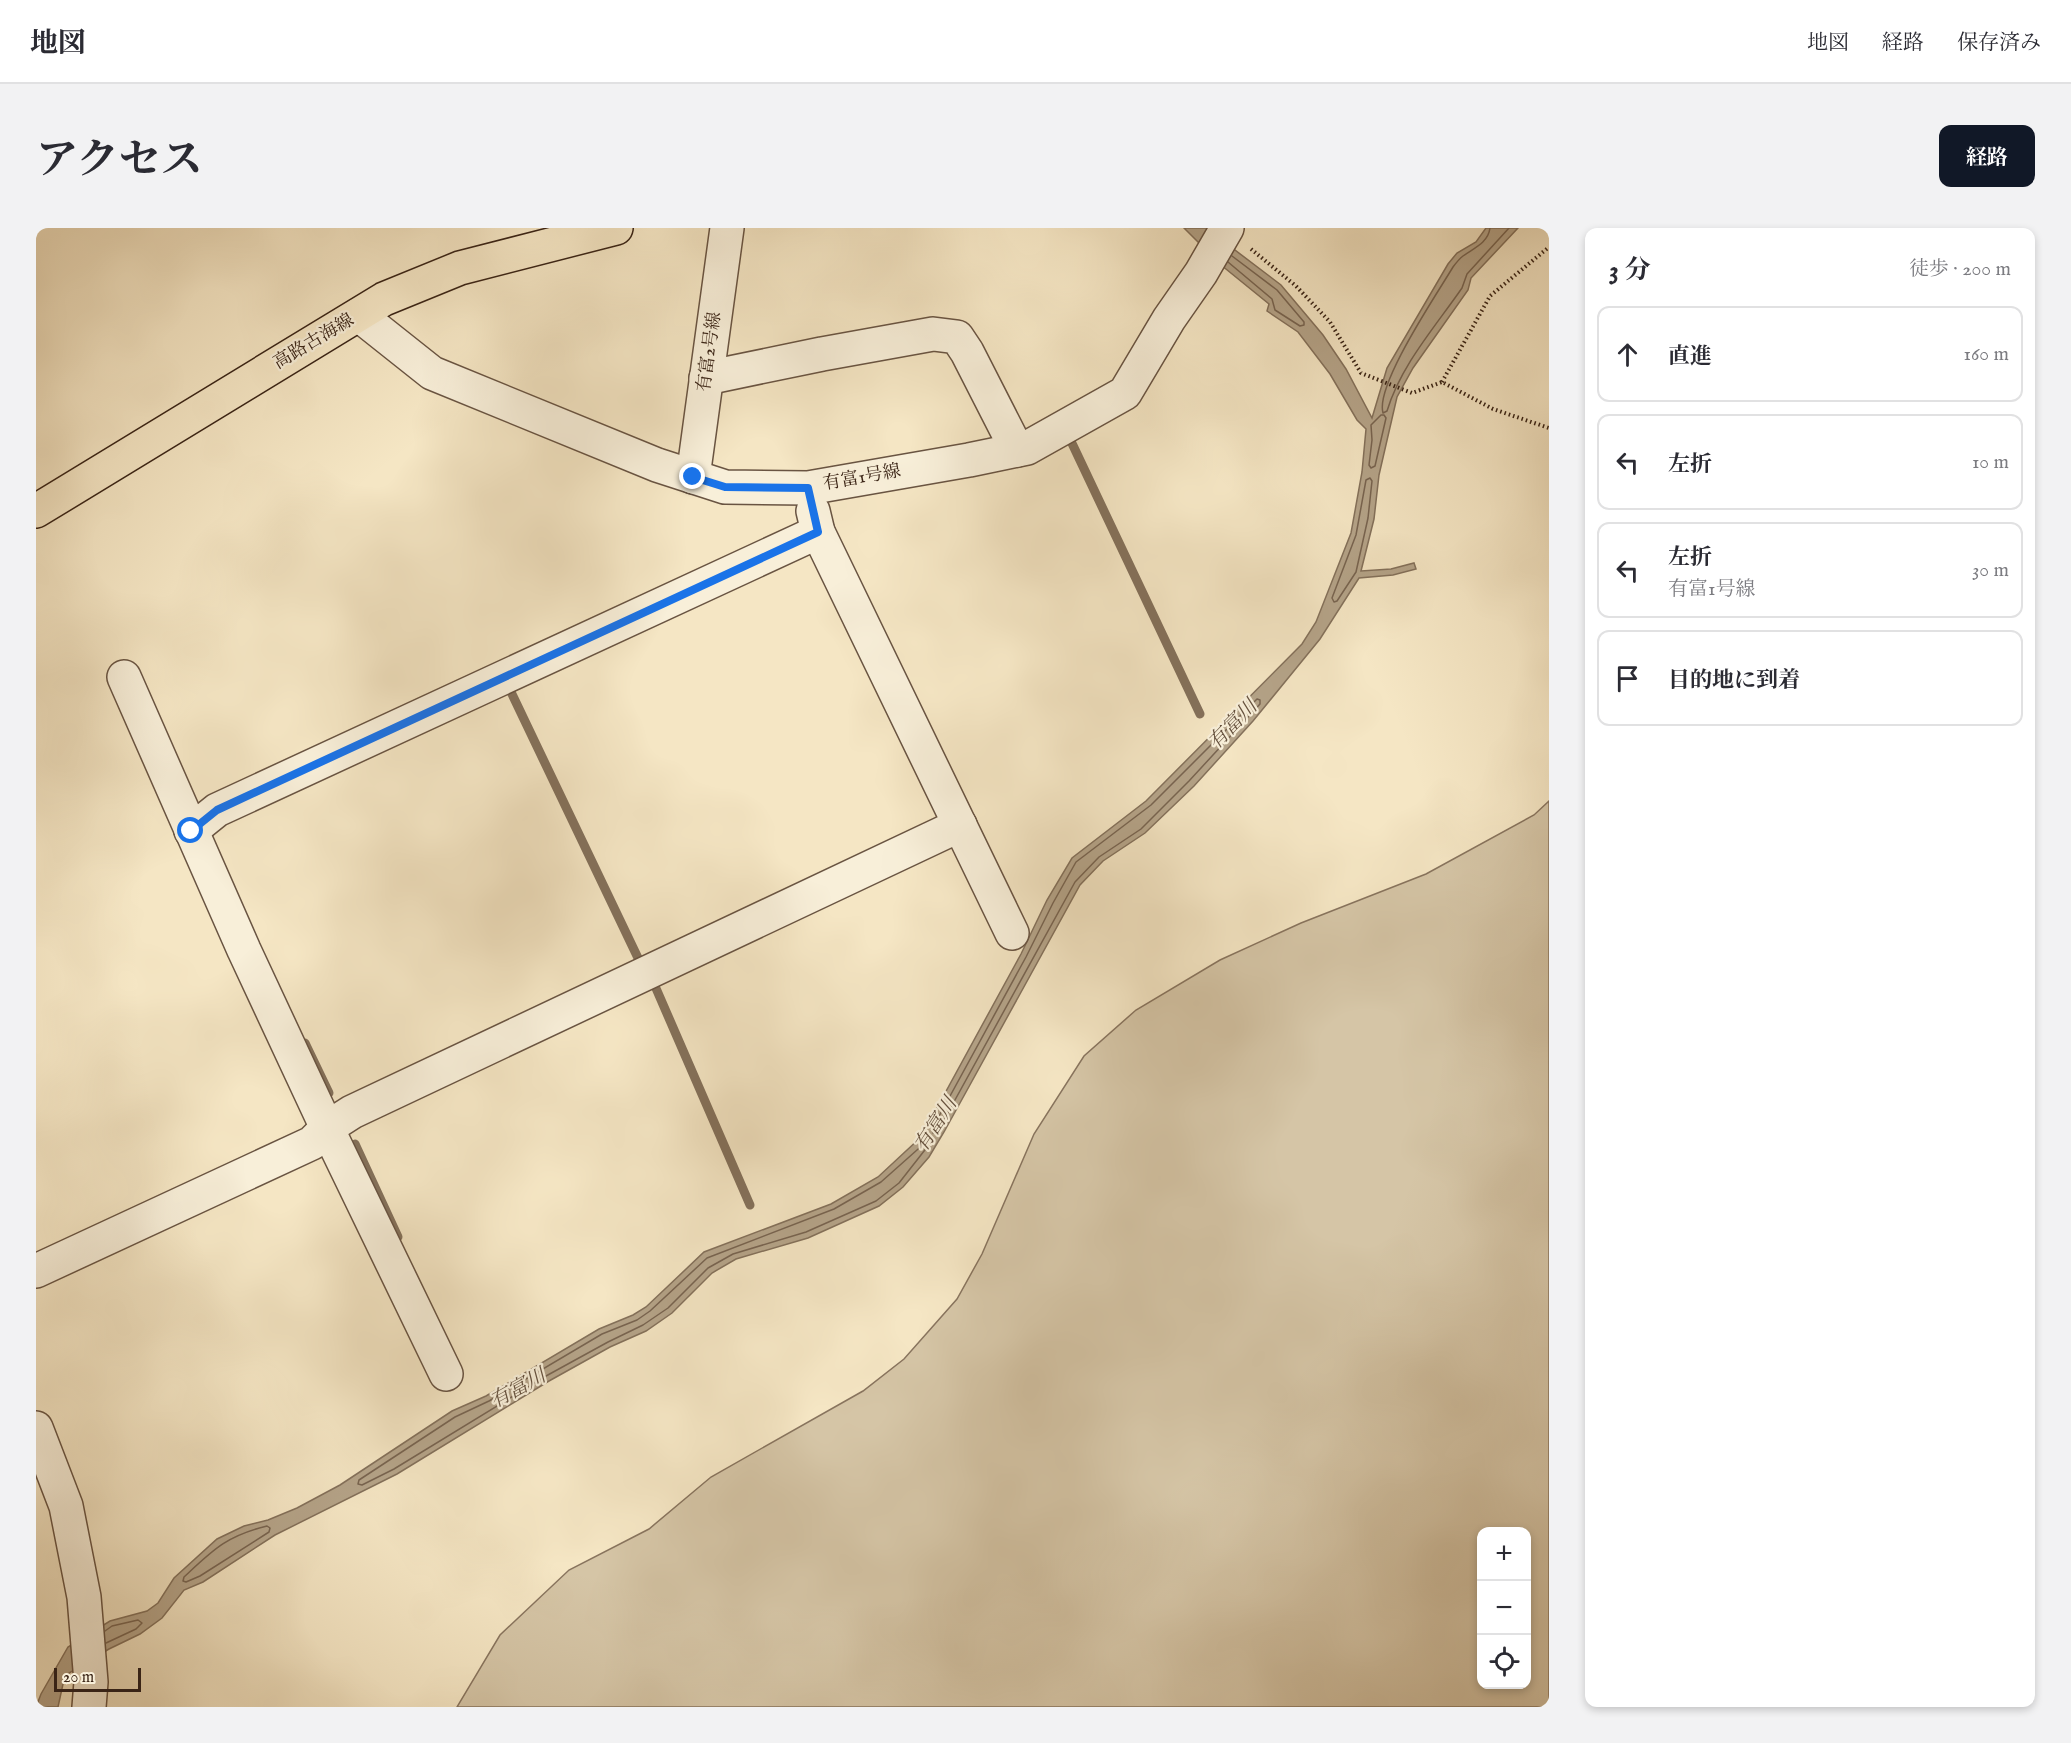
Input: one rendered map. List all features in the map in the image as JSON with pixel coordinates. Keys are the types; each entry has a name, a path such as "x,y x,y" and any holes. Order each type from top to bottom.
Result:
{"main road":[{"name":"高路古海線","path":"36,511 384,299 460,268 615,228"}],"street":[{"name":"有富2号線","path":"693,477 726,228"},
{"name":"有富1号線","path":"358,315 432,373 657,465 725,487 808,488 1027,448 1125,393 1227,228"},
{"path":"706,378 933,334 957,337 1017,450"},
{"path":"808,488 818,532 1011,933"},
{"path":"191,831 217,810 818,532"},
{"path":"124,677 243,950 446,1374"},
{"path":"36,1270 312,1143 327,1128 352,1112 960,825"},
{"path":"36,1428 66,1506 84,1597 90,1695"}],"path":[{"path":"1227,228 1296,286 1330,322 1361,373 1412,393 1442,382 1490,296 1549,247"},
{"path":"1442,382 1493,409 1549,428"}],"shaded area":[{"path":"1549,801 1549,1707 457,1707 500,1635 569,1570 649,1529 711,1477 863,1391 904,1359 957,1299 982,1254 1034,1134 1084,1056 1136,1010 1220,960 1301,923 1426,874 1534,815"}],"water":[{"name":"有富川","path":"1184,228 1206,228 1281,285 1323,335 1346,369 1372,418 1387,368 1448,264 1457,253 1476,242 1486,228 1518,228 1471,278 1468,290 1413,368 1397,397 1379,475 1374,519 1361,571 1391,569 1414,563 1416,569 1393,575 1359,578 1320,639 1253,721 1194,786 1145,833 1103,861 1080,885 944,1132 929,1157 903,1187 879,1206 808,1238 736,1259 712,1273 672,1313 646,1331 610,1347 549,1381 397,1474 275,1535 203,1582 184,1590 162,1618 140,1634 69,1673 63,1684 58,1707 36,1707 68,1647 110,1621 147,1611 158,1603 174,1578 217,1539 244,1526 268,1520 297,1508 340,1485 452,1411 486,1396 599,1329 646,1307 704,1252 831,1204 878,1177 921,1137 1021,954 1047,900 1072,858 1146,801 1302,644 1316,622 1351,533 1362,472 1366,429 1357,420 1330,374 1298,332 1267,311 1269,304 1221,265"}],"waterway":[{"path":"1069,437 1200,714"},
{"path":"511,692 638,958"},
{"path":"655,986 750,1205"},
{"path":"305,1043 329,1093"},
{"path":"355,1144 398,1237"}],"route":[{"path":"191,831 217,810 818,532 808,488 725,487 693,477"}]}
